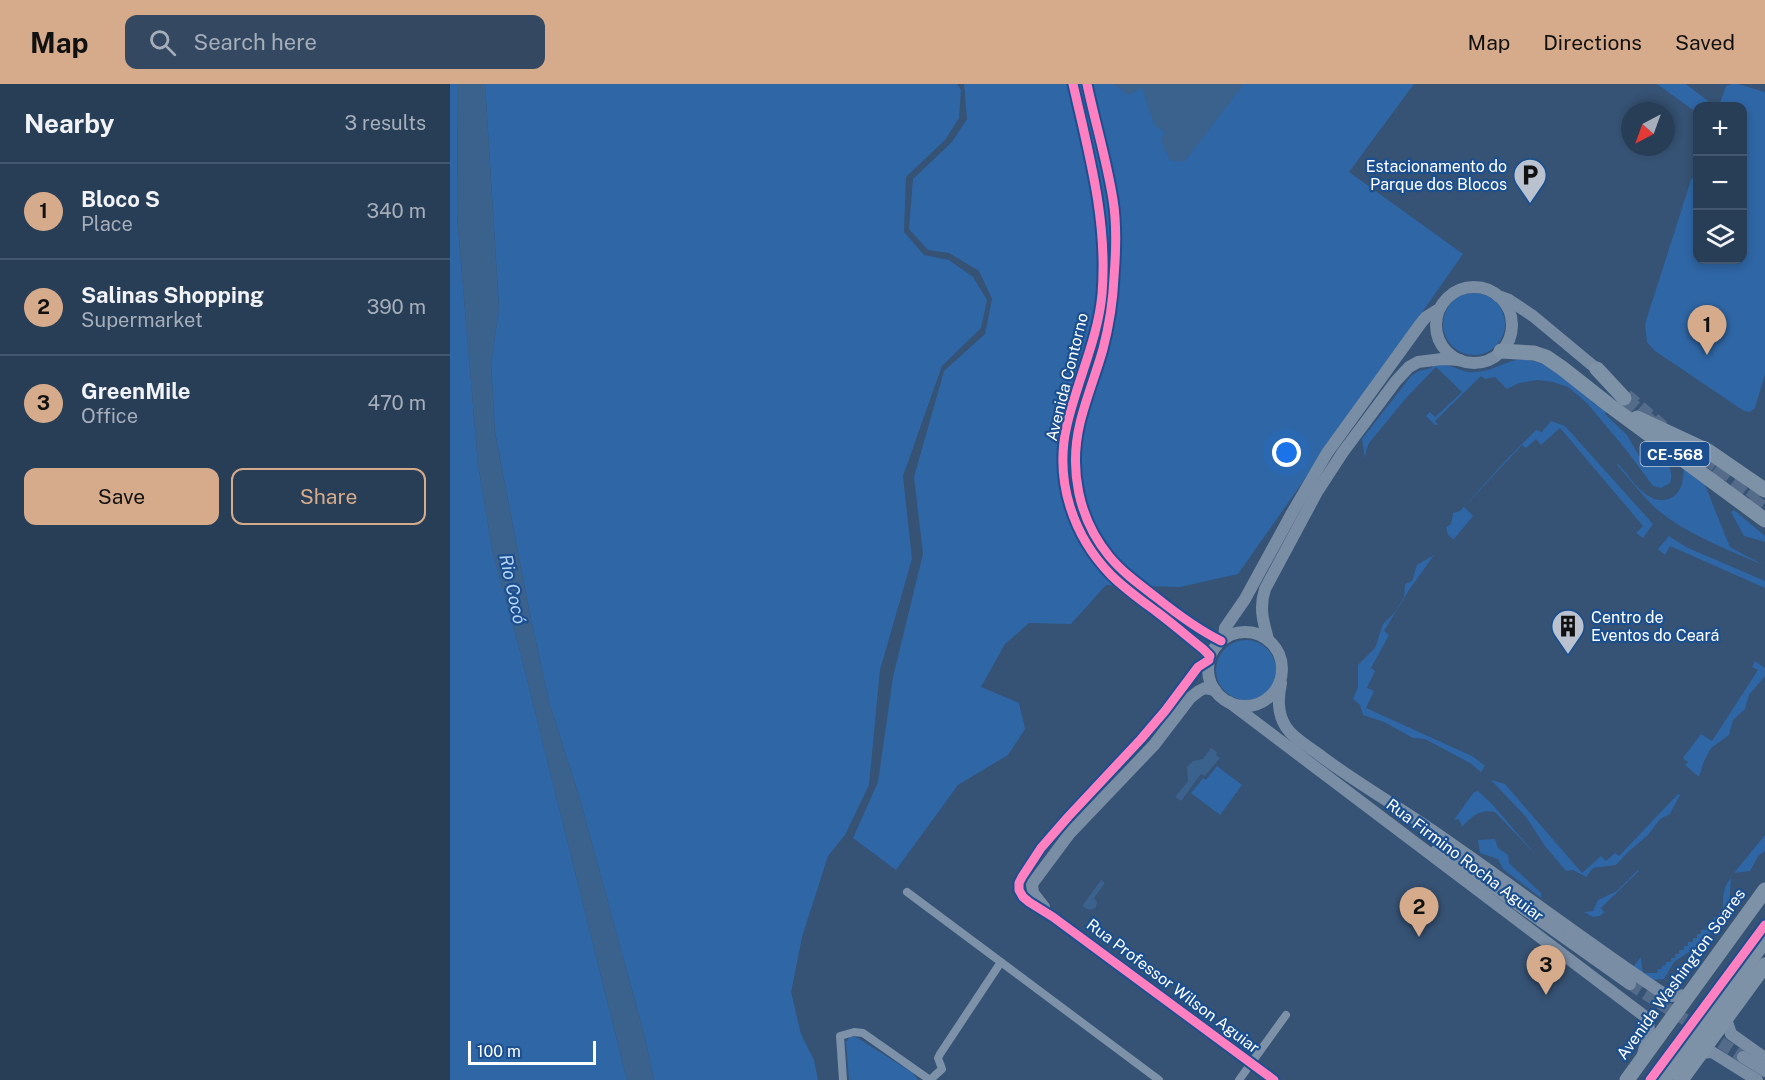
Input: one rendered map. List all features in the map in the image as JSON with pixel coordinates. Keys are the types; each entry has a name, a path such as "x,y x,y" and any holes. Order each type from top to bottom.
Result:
{"highway":[{"name":"CE-568","path":"1501,351 1534,353 1545,357 1765,520"},
{"path":"1597,369 1626,396"},
{"path":"1586,386 1641,420 1708,451 1765,490"},
{"name":"Avenida Washington Soares","path":"1627,1080 1765,890"},
{"path":"1664,1080 1765,940"},
{"path":"1681,1080 1765,965"}],"street":[{"name":"Avenida Contorno","path":"1073,84 1095,180 1104,257 1102,297 1095,333 1066,426 1063,456 1065,487 1083,539 1098,560 1112,576 1203,649 1210,658"},
{"name":"Avenida Contorno","path":"1087,84 1113,200 1115,252 1111,309 1103,347 1079,424 1076,482 1079,496 1091,528 1110,557 1129,576 1201,631 1223,639"},
{"path":"1460,360 1449,354 1441,344 1436,321 1439,309 1445,300 1461,289 1473,287 1485,289 1509,300 1533,316 1597,369"},
{"path":"1497,296 1505,304 1512,328 1508,341 1501,351"},
{"path":"1223,639 1225,628 1245,598 1327,453 1421,323 1439,309"},
{"name":"CE-568","path":"1460,360 1471,363 1482,362 1501,351"},
{"path":"1268,639 1261,617 1261,601 1265,590 1317,492 1343,452 1409,367 1424,360 1460,360"},
{"path":"1246,631 1268,639 1276,648 1282,659 1281,683 1265,702 1253,706 1240,706 1228,702 1215,690 1208,674 1210,658 1223,639 1246,631"},
{"path":"1053,917 1033,893 1032,884 1070,833 1154,745 1198,667 1210,658"},
{"name":"Rua Firmino Rocha Aguiar","path":"1281,683 1278,700 1282,720 1292,734 1322,758 1429,828 1611,959 1664,994 1690,995"},
{"path":"1053,917 1029,902 1019,890 1019,883 1031,862 1086,797 1133,748 1199,691 1205,688 1215,690"},
{"name":"Rua Firmino Rocha Aguiar","path":"1228,702 1647,1018 1649,1028 1642,1059"},
{"path":"1086,797 1096,806"},
{"path":"1413,841 1462,865 1630,984"},
{"path":"907,892 1158,1080"},
{"name":"Rua Professor Wilson Aguiar","path":"1053,917 1274,1080"},
{"path":"843,1080 840,1038 842,1034 854,1032 863,1033 930,1080 942,1069 938,1058 940,1054 1001,962"},
{"path":"1239,1080 1286,1015"},
{"path":"1726,1019 1731,1034 1765,1058"},
{"path":"1700,1053 1712,1052 1757,1080"},
{"path":"1743,1057 1765,1071"}],"shaded area":[{"path":"450,84 458,84 457,215 478,464 493,554 519,647 627,1080 450,1080"},
{"path":"485,84 957,84 961,90 959,118 945,140 906,177 904,232 924,255 949,260 973,277 987,300 981,328 942,366 903,476 912,559 880,670 869,785 845,835 828,856 802,937 791,992 801,1034 814,1060 818,1080 654,1080 644,1034 579,796 549,702 495,432 491,364 499,309"},
{"path":"964,84 1414,84 1349,172 1463,254 1238,574 1180,587 1106,585 1071,624 1029,623 1005,644 981,687 1019,703 1025,729 1008,755 958,785 896,870 853,838 878,782 893,677 923,554 914,477 944,371 985,334 992,299 979,271 949,253 928,250 909,229 913,179 952,142 967,119"},
{"path":"1657,84 1686,84 1708,101 1693,102 1693,110"},
{"path":"1738,84 1765,92 1765,374 1755,408 1750,412 1744,411 1655,351 1647,342 1645,324 1693,177 1693,264 1747,264 1747,102 1720,102 1726,86"},
{"path":"1474,293 1486,295 1496,302 1503,312 1505,324 1503,336 1496,346 1486,353 1474,355 1462,353 1452,346 1445,336 1443,324 1445,312 1452,302 1462,295"},
{"path":"1525,359 1544,364 1589,396 1592,402 1606,412 1605,414 1627,435 1639,456 1653,455 1667,462 1670,470 1670,483 1661,488 1653,486 1587,403 1568,387 1553,382 1538,380 1519,383 1507,389 1495,377 1485,379 1481,376 1435,421 1438,425 1435,425 1426,416 1430,412 1435,417 1462,392 1436,367 1407,397 1369,443 1365,459 1362,439 1411,376 1419,371 1432,368 1434,364 1476,372"},
{"path":"1551,421 1565,426 1653,524 1643,538 1636,533 1643,526 1560,428 1541,445 1536,439 1526,448 1522,445 1464,507 1473,516 1454,539 1459,543 1448,535 1446,527 1451,524 1453,513 1460,511 1536,430 1542,432"},
{"path":"1618,464 1647,495 1662,500 1678,493 1684,469 1705,485 1730,547 1765,566 1707,540 1666,517 1649,502"},
{"path":"1734,510 1765,536 1765,542 1744,536 1731,512"},
{"path":"1669,536 1686,547 1765,581 1765,588 1670,546 1665,555 1658,549"},
{"path":"1434,555 1384,631 1389,635 1371,668 1375,671 1367,688 1374,691 1366,708 1472,756 1485,766 1481,772 1470,763 1425,739 1413,738 1384,722 1363,715 1360,705 1353,699 1358,687 1358,665 1375,648 1383,624 1395,612 1404,597 1405,584 1412,581 1417,565"},
{"path":"1240,640 1252,640 1268,648 1274,658 1276,670 1274,682 1268,692 1252,700 1240,700 1224,692 1216,676 1216,664 1224,648"},
{"path":"1755,661 1765,668 1765,676 1749,695 1745,709 1733,720 1729,735 1711,748 1699,777 1685,765 1688,762 1683,758 1701,734 1712,741 1758,670 1752,667"},
{"path":"1217,766 1242,785 1220,815 1191,793"},
{"path":"1491,780 1505,784 1582,873 1601,856 1606,861 1615,853 1619,856 1678,794 1680,795 1670,814 1660,819 1648,835 1616,865 1593,868 1586,877 1573,870 1566,871 1545,846 1526,817"},
{"path":"1478,791 1536,855 1495,812 1477,814 1462,827 1459,819 1454,820 1474,792"},
{"path":"1765,835 1765,851 1759,855 1750,871 1734,873"},
{"path":"1495,839 1498,848 1508,855 1509,863 1541,893 1541,898 1503,869 1498,859 1480,853 1478,840"},
{"path":"1638,870 1601,908 1604,912 1600,916 1593,917 1584,912 1593,911 1598,900 1617,891"},
{"path":"1731,878 1729,907 1705,941 1674,962 1664,979 1649,980 1633,967 1641,957 1644,973 1657,973 1658,969 1666,965 1666,962 1671,962 1675,954 1679,954 1679,950 1684,950 1688,942 1693,942 1697,934 1701,934 1701,930 1706,930 1706,925 1714,921 1714,917 1719,917 1719,913 1723,912 1723,898"},
{"path":"850,1037 856,1037 913,1073 918,1080 849,1080 846,1042"}],"water":[{"name":"Rio Cocó","path":"458,84 485,84 499,309 491,364 495,433 529,610 549,702 579,796 644,1034 654,1080 627,1080 519,647 493,554 478,464 457,215"},
{"path":"1113,84 1244,84 1184,162 1170,160 1161,140 1165,132 1154,125 1142,88 1128,95"},
{"path":"1211,748 1220,758 1205,776 1201,774 1181,801 1175,797 1188,781 1187,767 1193,761 1203,759"},
{"path":"1101,880 1105,883 1094,898 1097,902 1096,907 1091,910 1082,906"}],"tunnel":[{"path":"1627,395 1665,428"},
{"path":"1624,398 1669,439 1765,510"},
{"path":"1691,448 1765,502"},
{"path":"1630,984 1743,1057"}],"cycle path":[{"path":"1073,84 1096,188 1103,267 1100,311 1067,425 1063,466 1065,486 1077,525 1098,560 1128,590 1210,656"},
{"path":"1087,84 1113,200 1116,248 1113,295 1107,331 1082,414 1077,440 1076,475 1083,509 1098,541 1114,562 1180,615 1221,641"},
{"path":"1209,660 1198,667 1141,739 1041,848 1022,877 1019,890 1029,902 1053,917 1274,1080"},
{"path":"1650,1080 1765,925"}],"place":[{"name":"Estacionamento do Parque dos Blocos","path":"1530,204"},
{"name":"Bloco S","path":"1707,355"},
{"name":"Centro de Eventos do Ceará","path":"1568,655"},
{"name":"Salinas Shopping","path":"1419,937"},
{"name":"GreenMile","path":"1546,995"}]}
